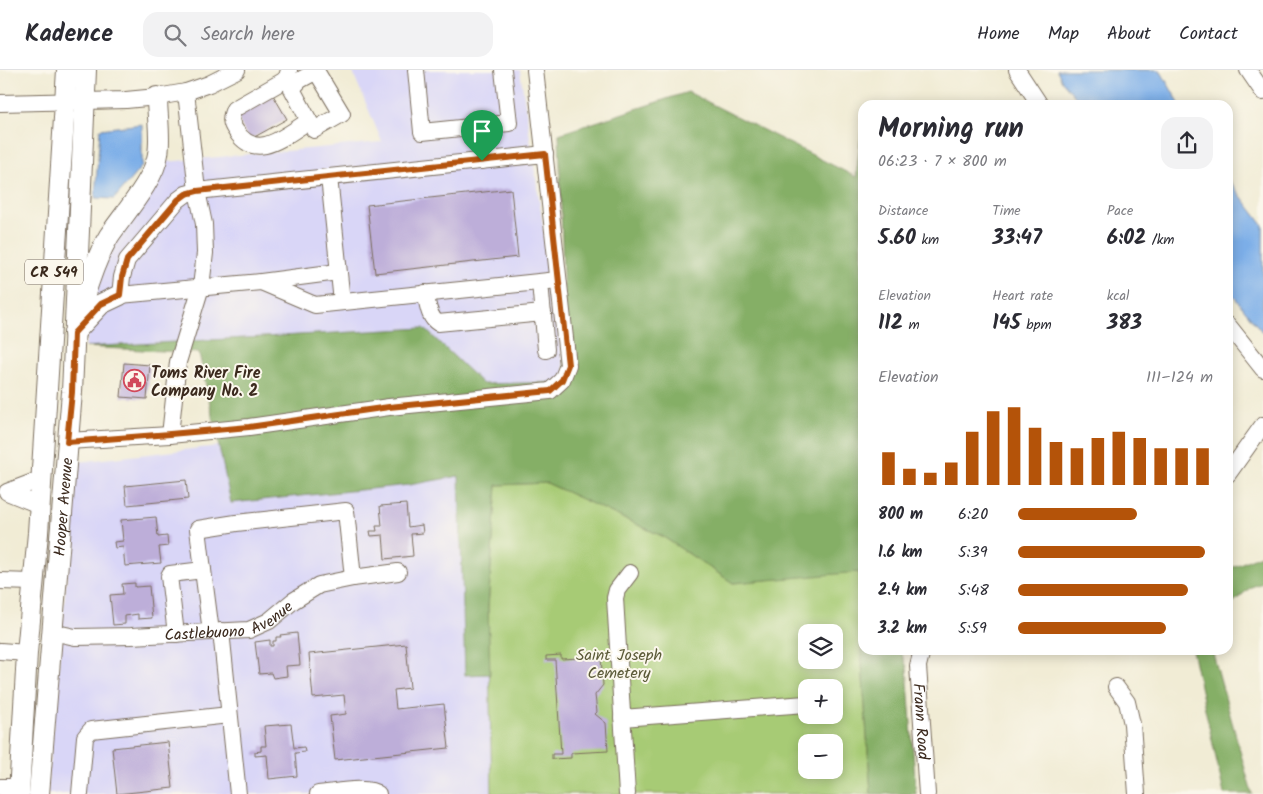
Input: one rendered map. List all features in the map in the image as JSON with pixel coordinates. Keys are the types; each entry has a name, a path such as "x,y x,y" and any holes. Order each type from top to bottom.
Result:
{"main road":[{"name":"Hooper Avenue","path":"40,794 74,333 74,102 67,70"},
{"name":"Hooper Avenue","path":"13,789 38,533 41,479 74,102 86,70"},
{"path":"74,333 93,267 108,238 147,181 154,167 158,154 157,97"},
{"path":"74,333 101,304 120,295"},
{"path":"38,533 54,449 60,396 65,385 72,377"}],"street":[{"path":"0,103 74,102 157,97 186,92 209,84 237,70"},
{"path":"416,70 422,132 509,123 503,70"},
{"path":"67,442 249,427 389,407 550,391 562,380 568,365 535,70"},
{"path":"1018,70 1037,100"},
{"path":"1248,70 1263,92"},
{"path":"294,73 292,89 314,130 342,114 318,74 294,73 234,109 230,116 231,124 244,142 256,147 268,146 309,121"},
{"path":"170,434 178,362 202,287 205,252 204,224 197,191 186,92"},
{"path":"479,126 482,161"},
{"path":"338,272 261,282 120,295 122,277 127,260 178,200 186,194 197,191 545,154"},
{"path":"329,177 342,302"},
{"path":"261,282 315,305 558,280"},
{"path":"540,282 546,350"},
{"path":"426,293 430,314 433,320 438,323 543,313"},
{"path":"1233,331 1263,369"},
{"path":"1233,467 1263,425"},
{"path":"3,492 41,479"},
{"path":"3,492 39,505"},
{"path":"238,794 229,715 216,632 203,570 198,529 346,511 353,578"},
{"path":"176,634 169,576 170,574 203,570"},
{"name":"Castlebuono Avenue","path":"52,632 75,637 249,630 269,621 293,601 319,585 398,572"},
{"path":"627,794 615,598 618,590 630,573"},
{"path":"0,581 33,582"},
{"path":"0,652 27,653"},
{"name":"Frann Road","path":"921,655 918,666 926,794"},
{"path":"1116,686 1127,702 1132,724 1137,794"},
{"path":"622,718 798,705"},
{"path":"80,794 85,737 90,730 229,715"},
{"path":"318,794 365,789 378,794"}],"shaded area":[{"path":"352,70 520,70 566,382 483,384 424,328 85,347 103,248 166,162 382,142"},
{"path":"219,446 231,503 409,485 460,476 465,675 490,674 492,794 47,794 77,462"}],"green space":[{"path":"688,92 856,177 858,160 858,572 733,583 662,536 547,483 497,485 488,607 490,674 465,675 459,476 409,485 231,503 199,353 85,347 424,328 483,384 566,382 559,134"},
{"name":"Saint Joseph Cemetery","path":"547,483 662,536 733,583 858,571 858,655 861,655 871,794 492,794 488,607 497,485"},
{"path":"1263,554 1263,583 1251,587 1233,603 1233,567"},
{"path":"861,655 902,655 907,667 916,794 871,794"},
{"path":"1193,655 1213,655 1252,794 1224,794"}],"water":[{"path":"1057,70 1160,70 1177,100 1078,100 1062,81"},
{"path":"142,124 142,166 114,199 95,198 100,129"},
{"path":"1233,186 1263,225 1263,333 1233,295"}],"building":[{"path":"273,95 287,119 249,140 236,116"},
{"path":"511,189 518,257 375,273 367,205"},
{"name":"Toms River Fire Company No. 2","path":"124,363 150,365 147,399 121,397"},
{"path":"186,480 188,499 127,505 125,486"},
{"path":"406,504 408,527 422,525 423,533 411,534 413,556 385,559 383,535 371,536 370,531 377,531 376,526 382,526 380,506"},
{"path":"156,517 158,537 167,536 168,546 159,547 161,563 125,566 123,547 115,548 114,542 123,541 121,520"},
{"path":"135,583 135,587 149,586 152,618 138,619 138,614 125,616 125,624 113,625 110,595 123,594 122,584"},
{"path":"297,633 300,665 286,666 287,676 273,678 271,673 259,674 255,642 270,640 270,646 273,646 273,641 276,641 276,637"},
{"path":"406,644 410,688 394,690 396,709 444,704 449,748 335,760 330,716 346,714 344,695 313,698 309,654"},
{"path":"561,655 561,659 601,657 603,685 595,695 597,712 595,714 606,723 608,751 571,753 571,758 552,759 552,754 561,754 555,660 546,660 546,656"},
{"path":"291,724 294,748 304,747 305,752 295,753 297,776 269,779 267,755 255,756 255,752 261,751 261,746 266,746 264,726"},
{"path":"168,742 173,788 117,794 112,748"}],"place":[{"name":"Toms River Fire Company No. 2","path":"135,381"}],"route":[{"path":"545,154 568,365 562,380 550,391 389,407 249,427 67,442 72,392 74,333 101,304 120,295 122,277 127,260 178,200 186,194 197,191 482,161 545,154"}]}
